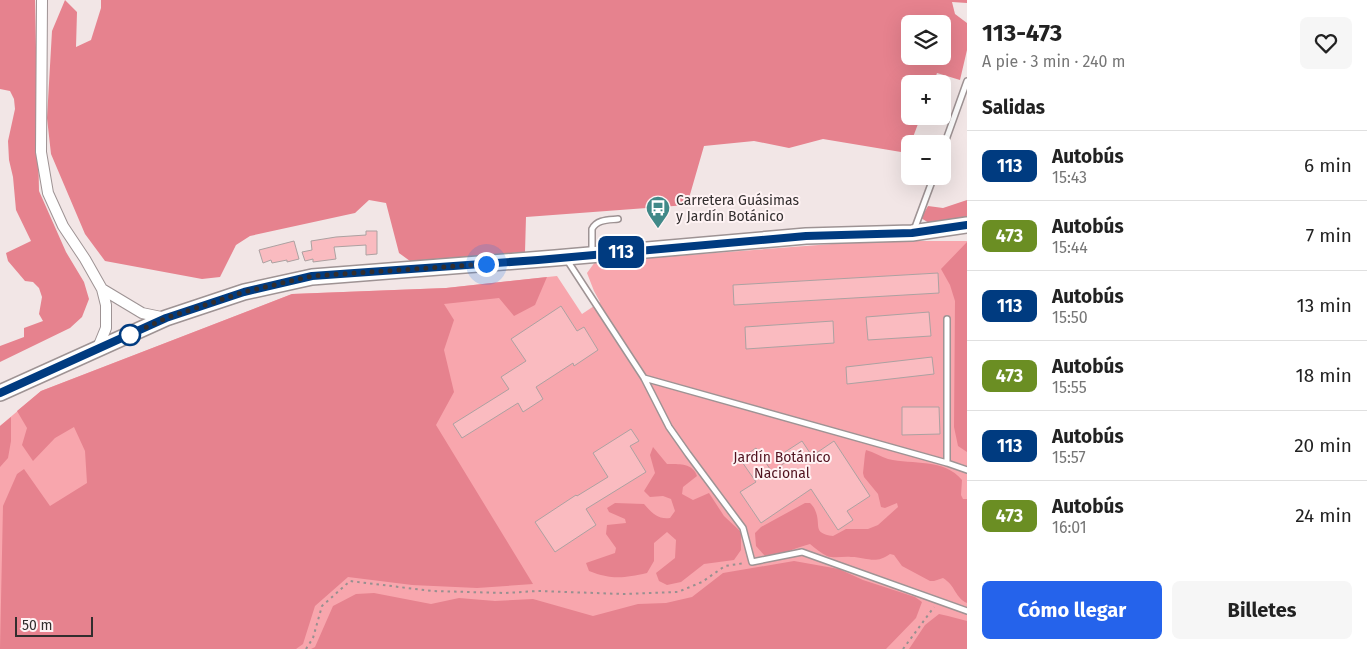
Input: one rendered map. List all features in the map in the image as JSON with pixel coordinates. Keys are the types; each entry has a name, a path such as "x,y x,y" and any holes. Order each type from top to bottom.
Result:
{"main road":[{"path":"0,393 166,318 244,292 312,276 592,255 806,236 912,233 967,225"}],"street":[{"path":"42,0 41,152 48,192 63,226 102,289 106,305 106,328 97,350"},
{"path":"102,289 142,313 166,318"}],"lane":[{"path":"948,135 967,81"},
{"path":"912,233 931,185"},
{"path":"592,255 592,229 594,225 602,220 618,219"},
{"path":"565,257 644,378 669,427 743,528 752,562 802,552 967,611"},
{"path":"947,319 947,463"},
{"path":"644,378 967,470"}],"path":[{"path":"306,649 313,638 322,606 350,581 432,591 538,591 623,594 678,592 702,582 725,566 752,562"},
{"path":"903,649 938,601"}],"green space":[{"name":"Jardín Botánico Nacional","path":"872,241 967,241 967,649 0,649 0,426 41,391 292,294 446,288 557,276 582,314 600,302 587,273 595,262"}],"shaded area":[{"path":"0,0 35,0 39,191 66,252 84,282 89,299 82,317 70,328 0,362 0,346 24,337 24,328 43,321 39,314 42,297 39,288 33,282 25,281 8,261 6,253 31,241 16,210 13,177 9,160 8,141 15,109 14,99 10,91 0,89"},
{"path":"65,0 77,12 76,47 91,40 101,8 101,0 967,0 967,3 952,2 955,14 967,23 967,50 960,80 951,77 951,75 937,73 936,75 901,75 901,125 918,125 914,135 901,135 901,152 823,139 789,148 754,141 704,146 687,205 526,217 525,252 410,261 399,253 386,203 369,200 355,213 250,236 236,245 220,277 202,279 105,261 85,234 51,154 47,118 52,31"},
{"path":"967,200 967,218 929,223 921,218 928,206 943,208"},
{"path":"967,242 967,452 958,446 954,427 955,301 950,285 941,269"},
{"path":"547,277 535,305 514,316 499,298 444,304 454,320 444,350 454,392 436,425 533,584 477,588 412,585 348,577 315,606 303,644 296,649 0,649 3,506 17,474 24,469 50,506 87,483 85,451 74,427 55,438 33,461 22,445 27,428 17,411 41,391 292,294 446,288"},
{"path":"11,417 11,441 8,458 0,467 0,426"},
{"path":"653,447 667,464 689,466 695,472 697,476 683,487 682,494 693,500 709,493 724,516 741,532 741,550 734,560 704,564 681,582 667,585 659,581 656,573 675,558 676,540 667,532 654,543 654,561 647,573 618,577 605,576 589,571 586,563 615,553 616,548 606,534 607,525 626,523 625,519 609,512 607,508 615,503 644,504 655,515 662,518 670,518 675,511 671,499 663,496 650,497 644,491 655,473 650,455"},
{"path":"866,450 888,459 937,465 955,473 962,480 961,495 963,499 967,499 967,603 960,598 951,585 943,578 930,581 902,566 894,555 890,554 875,560 857,557 833,557 825,555 810,544 771,556 765,556 756,546 755,533 761,527 805,503 810,503 814,507 818,528 826,535 833,536 846,529 868,529 878,525 898,507 897,503 885,508 881,507 878,494 864,477"},
{"path":"794,561 839,569 863,580 915,597 922,602 916,618 886,649 311,649 315,647 333,606 356,594 374,593 431,604 459,598 495,601 533,599 593,616 638,604 666,603 692,597 723,573"},
{"path":"939,614 967,621 967,649 909,649 925,625"}],"building":[{"path":"366,231 377,231 377,254 366,255 366,245 334,247 336,259 313,262 313,259 305,261 302,252 312,250 311,241 366,235"},
{"path":"294,241 299,259 272,263 271,260 263,263 259,250"},
{"path":"938,273 939,293 734,305 733,285"},
{"path":"561,306 577,331 584,327 598,350 574,366 573,363 536,387 543,399 523,412 518,403 462,438 453,424 509,389 501,377 526,361 511,339"},
{"path":"929,312 931,336 868,340 866,317"},
{"path":"833,321 834,343 746,349 745,327"},
{"path":"932,357 934,374 847,384 846,367"},
{"path":"902,407 939,407 940,434 902,435"},
{"path":"631,429 639,441 630,446 646,472 586,509 596,525 555,552 535,522 608,477 593,453"},
{"path":"802,441 812,456 834,441 870,496 847,511 853,520 838,530 811,489 761,523 740,492 756,482 740,459 756,448 772,472 790,459 785,452"}],"bus line":[{"name":"113","path":"0,393 166,318 244,292 312,276 538,260 806,236 912,233 967,225"}],"place":[{"name":"Carretera Guásimas y Jardín Botánico","path":"658,229"}],"route":[{"path":"130,335 166,318 244,292 312,276 486,264"}]}
